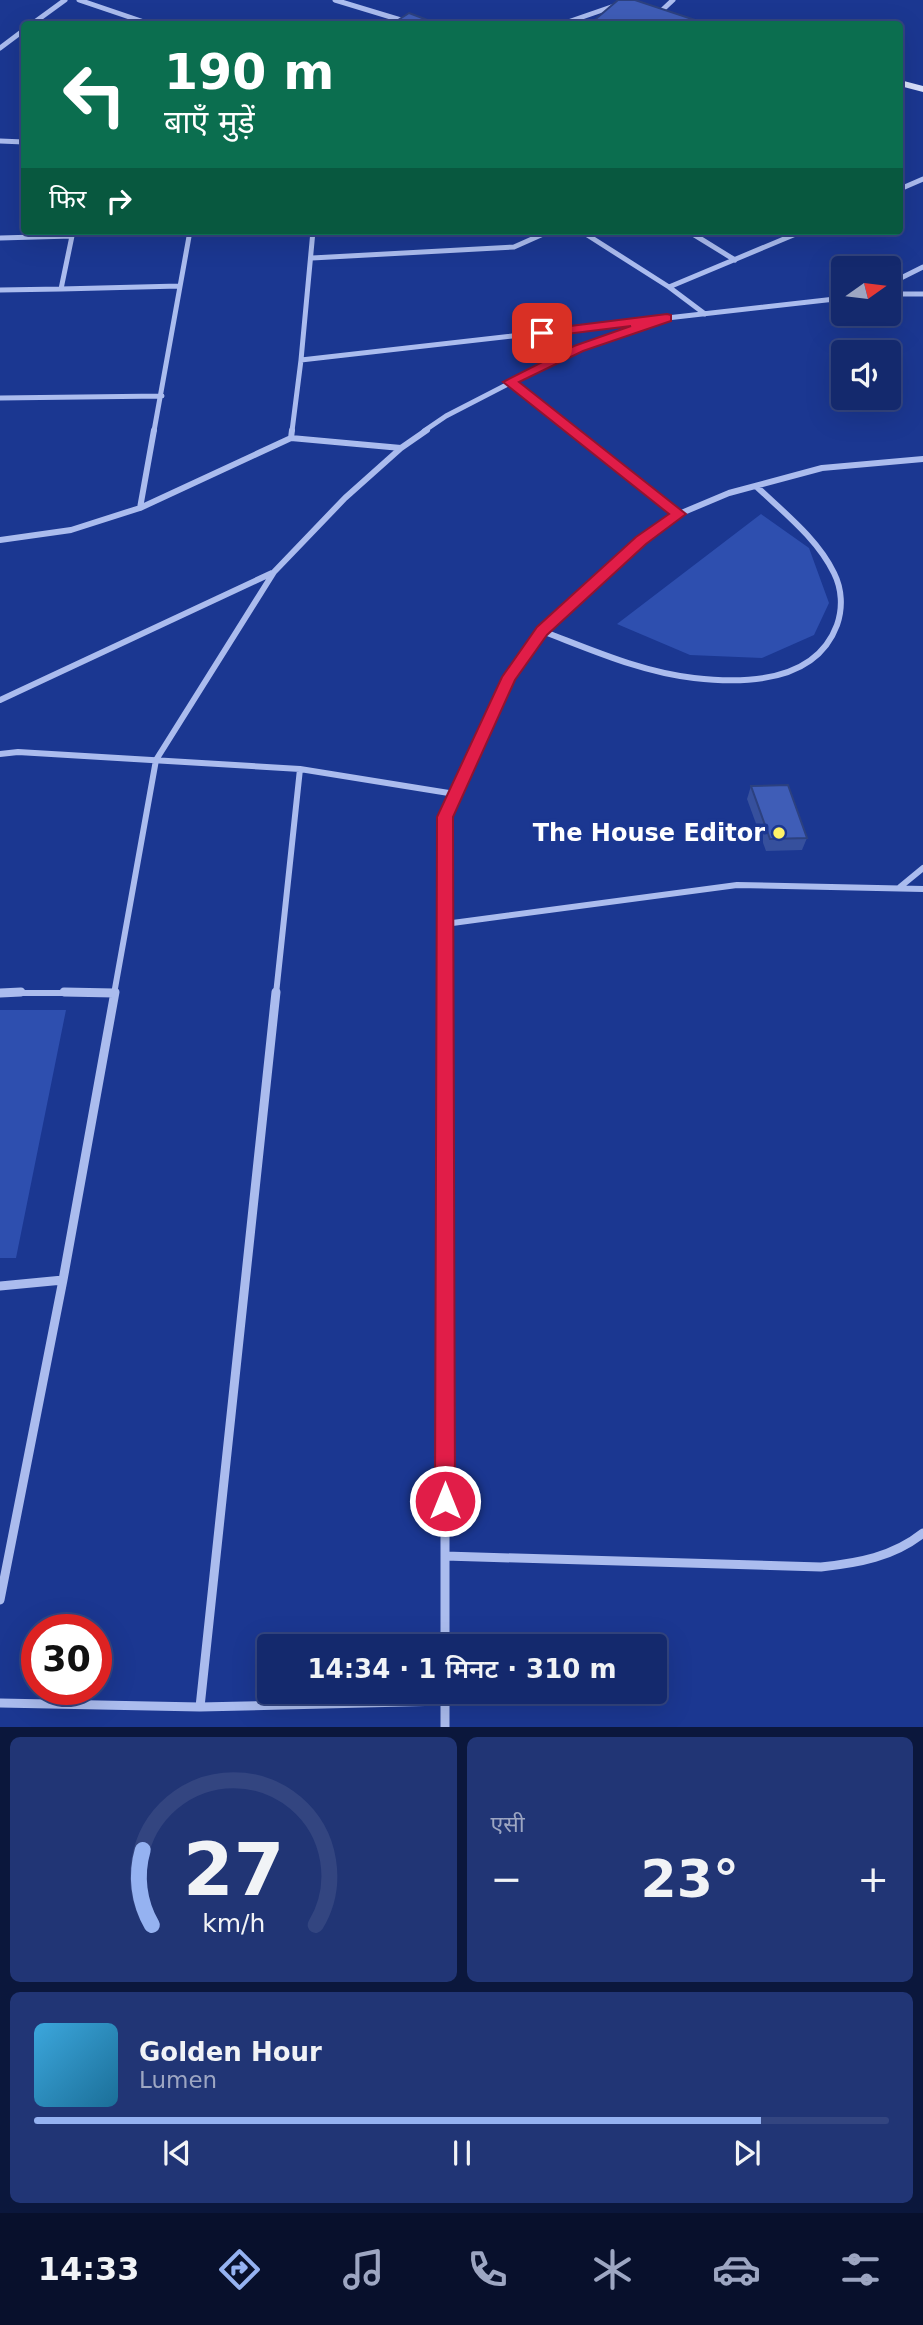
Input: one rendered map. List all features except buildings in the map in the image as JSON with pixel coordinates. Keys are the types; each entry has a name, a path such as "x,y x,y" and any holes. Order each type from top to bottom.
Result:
{"street":[{"path":"36,21 65,0"},
{"path":"79,0 141,21"},
{"path":"335,0 404,21"},
{"path":"658,14 673,0"},
{"path":"570,21 621,1"},
{"path":"647,10 670,18"},
{"path":"0,48 21,32"},
{"path":"903,84 923,89"},
{"path":"0,141 21,142"},
{"path":"903,188 923,179"},
{"path":"0,238 54,235"},
{"path":"61,289 72,235"},
{"path":"140,508 189,235"},
{"path":"291,438 313,235"},
{"path":"312,258 514,247 543,235"},
{"path":"587,235 669,287 705,314"},
{"path":"694,235 735,260"},
{"path":"669,287 794,235"},
{"path":"901,278 923,267"},
{"path":"0,290 178,286"},
{"path":"901,294 923,294"},
{"path":"301,360 831,299"},
{"path":"0,1600 63,1280 156,760 274,572 345,498 401,448 446,416 578,348 667,318"},
{"path":"510,382 679,514"},
{"path":"0,398 162,396"},
{"path":"0,540 46,537 106,522 291,438 401,448"},
{"path":"445,1634 445,817 509,677 542,631 641,541 679,514 756,485 822,468 923,459"},
{"path":"542,631 677,676 717,680 755,680 791,670 819,656 839,620 841,597 834,573 821,553 756,485"},
{"path":"0,700 274,572"},
{"path":"0,754 18,752 300,769 455,794"},
{"path":"200,1707 300,769"},
{"path":"900,887 923,868"},
{"path":"445,923 737,885 923,889"},
{"path":"0,993 114,993"},
{"path":"0,1286 63,1280"},
{"path":"445,1556 821,1567 861,1563 898,1549 923,1533"},
{"path":"0,1703 200,1707 267,1704"},
{"path":"445,1704 445,1727"}],"shaded area":[{"path":"761,514 809,548 829,603 814,635 762,658 690,655 617,624"},
{"path":"0,1010 66,1010 16,1258 0,1258"}],"place":[{"name":"The House Editor","path":"779,833"}],"route":[{"path":"445,1501 445,817 509,677 542,631 600,576 641,541 679,514 510,382 578,348 667,318 542,333"}]}
